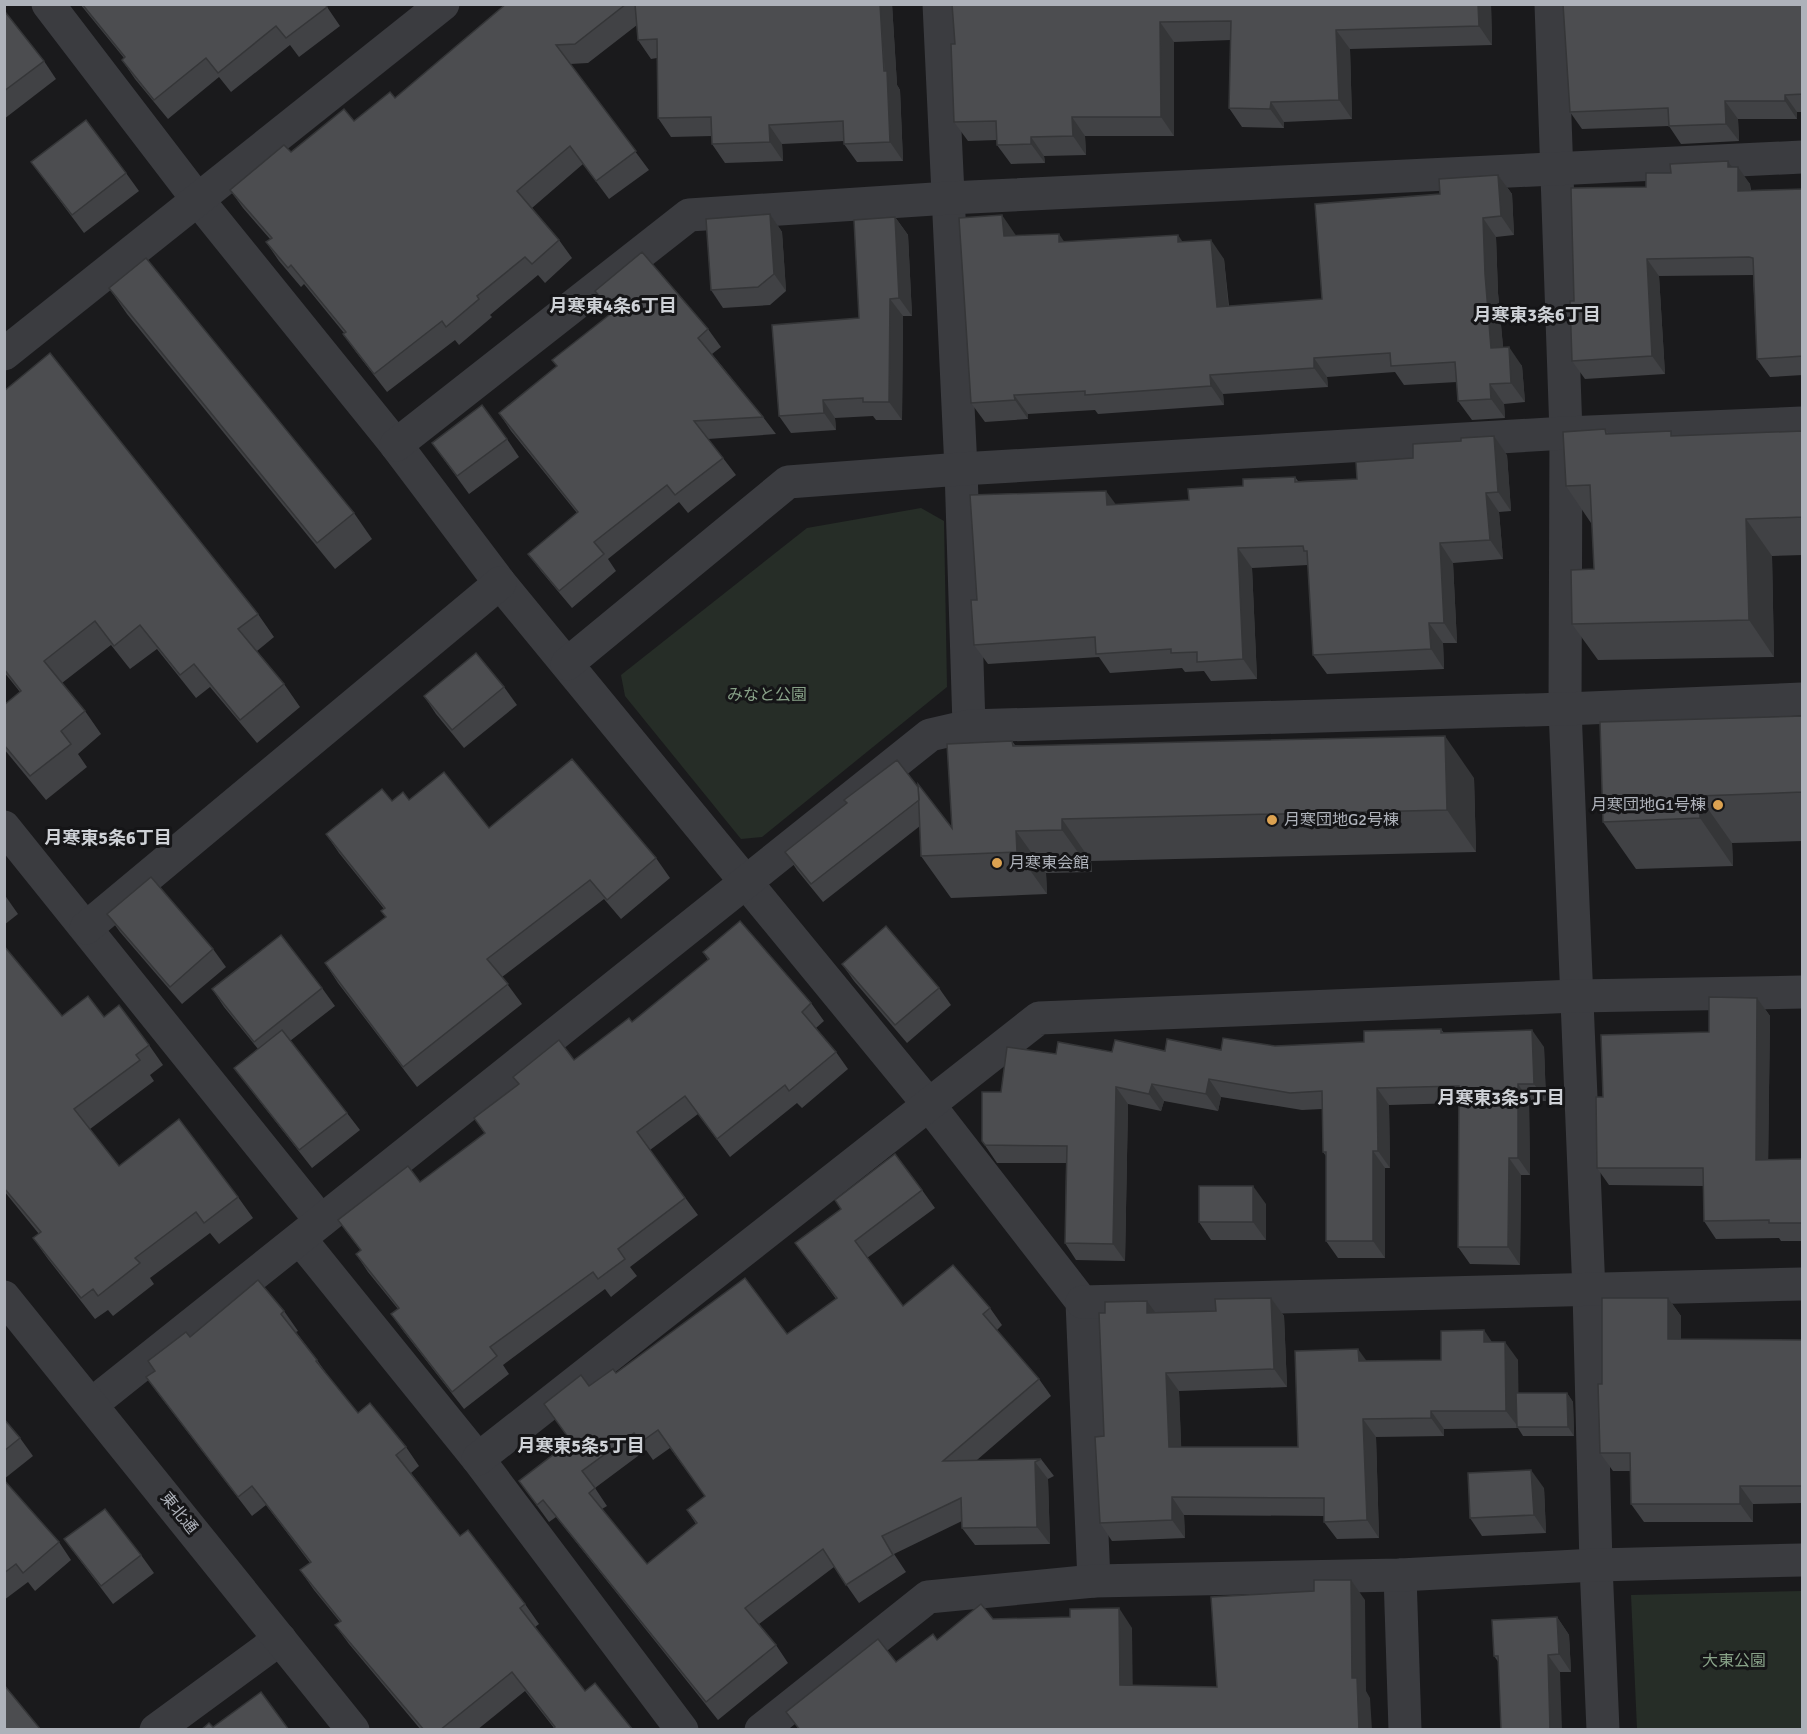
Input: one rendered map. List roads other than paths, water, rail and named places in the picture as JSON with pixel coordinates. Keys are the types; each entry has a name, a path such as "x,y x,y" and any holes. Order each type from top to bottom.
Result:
{"street":[{"path":"48,4 198,200 396,445 500,583 929,1105 1082,1302 1094,1581"},
{"path":"4,354 443,4"},
{"path":"939,4 961,469 969,726"},
{"path":"1551,4 1566,433 1565,709 1589,1292 1603,1730"},
{"path":"396,445 689,215 949,198 1555,167 1803,157"},
{"path":"567,664 788,482 961,469 1566,433 1803,423"},
{"path":"86,928 500,583"},
{"path":"92,1404 930,735 969,726 1565,709 1803,699"},
{"path":"4,827 86,928 478,1459 682,1730"},
{"path":"478,1459 1039,1018 1576,996 1803,992"},
{"path":"1082,1302 1589,1292 1803,1284"},
{"name":"東北通","path":"4,1297 353,1730"},
{"path":"762,1729 928,1597 1094,1581 1400,1575 1596,1565 1803,1560"},
{"path":"1400,1575 1405,1730"},
{"path":"156,1730 280,1639"}],"place":[{"name":"月寒団地G1号棟","path":"1718,805"},
{"name":"月寒団地G2号棟","path":"1272,820"},
{"name":"月寒東会館","path":"997,863"}],"district":[{"name":"月寒東4条6丁目","path":"613,306"},
{"name":"月寒東3条6丁目","path":"1537,315"},
{"name":"月寒東5条6丁目","path":"108,838"},
{"name":"月寒東3条5丁目","path":"1501,1098"},
{"name":"月寒東5条5丁目","path":"581,1446"}],"park label":[{"name":"みなと公園","path":"767,695"},
{"name":"大東公園","path":"1734,1661"}]}
